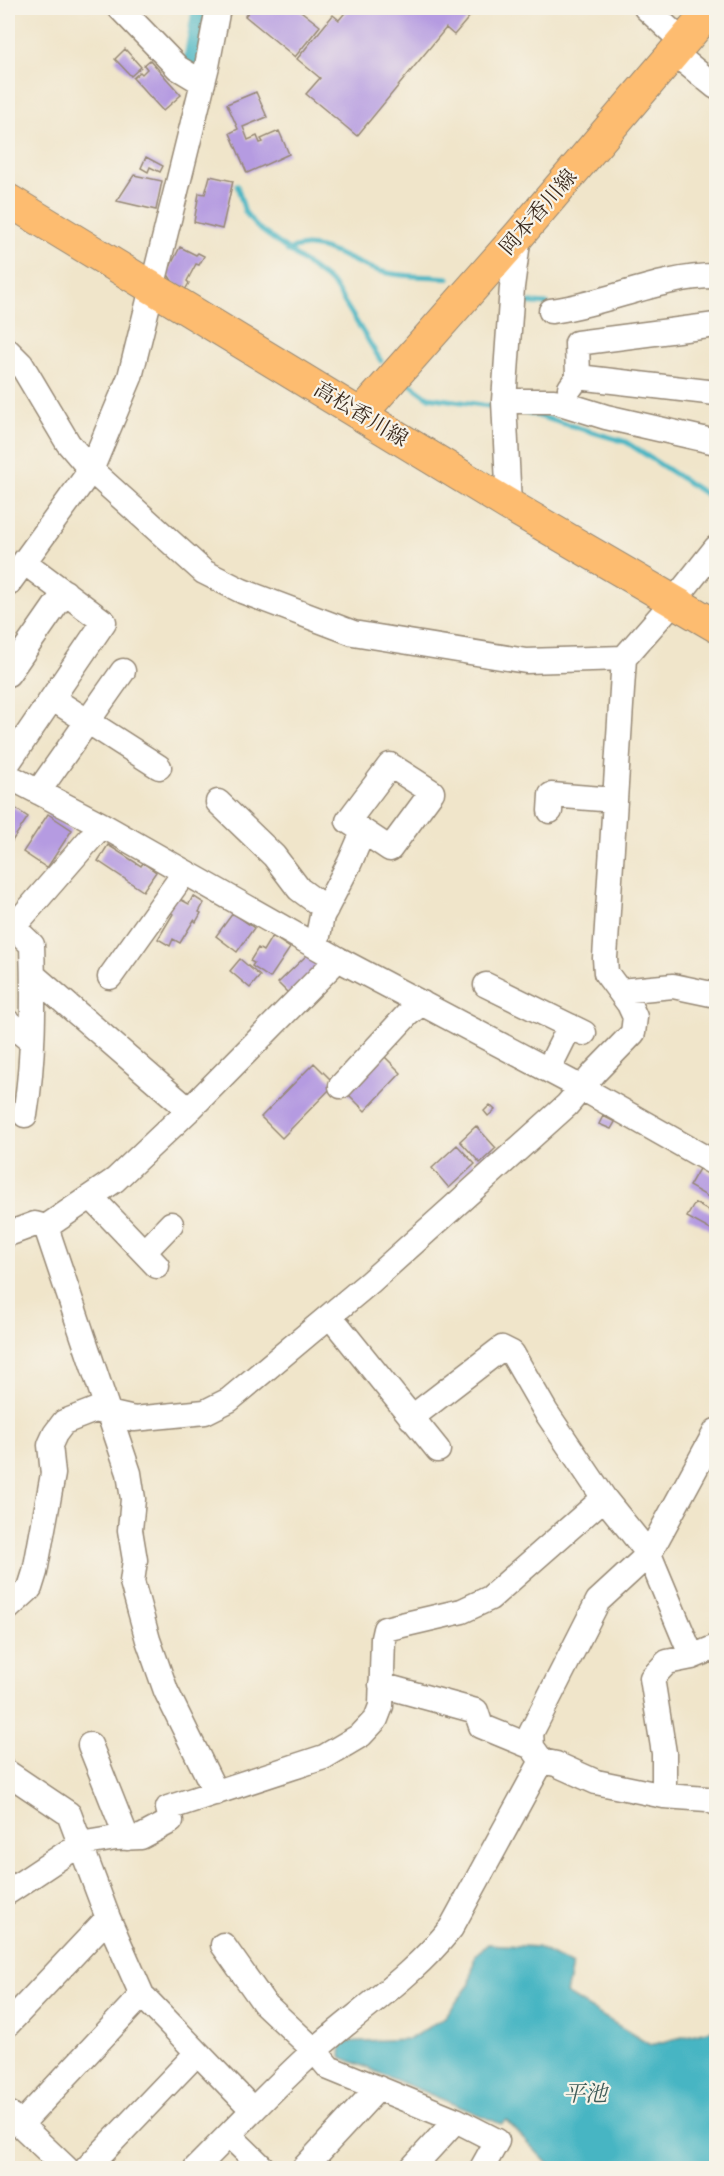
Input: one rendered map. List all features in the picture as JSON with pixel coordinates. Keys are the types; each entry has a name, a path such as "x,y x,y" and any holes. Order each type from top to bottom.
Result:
{"main road":[{"name":"岡本香川線","path":"361,414 519,235 712,8"},
{"name":"高松香川線","path":"8,200 509,505 717,626"}],"street":[{"path":"120,8 178,69 202,83"},
{"path":"8,584 91,470 130,377 202,83 218,8"},
{"path":"646,8 678,48 717,87"},
{"path":"509,505 504,401 519,235"},
{"path":"551,311 572,308 642,287 717,276"},
{"path":"554,401 567,392 578,377 577,343 717,325"},
{"path":"8,351 21,364 68,442 91,470 204,572 242,591 353,633 526,661 624,657"},
{"path":"578,377 717,393"},
{"path":"504,401 554,401 606,417 717,442"},
{"path":"8,1608 30,1588 35,1572 53,1474 50,1445 64,1422 95,1410 134,1419 205,1412 229,1400 330,1316 567,1105 633,1033 635,1017 620,991 609,980 605,958 624,657 717,548"},
{"path":"8,763 104,622 24,562"},
{"path":"8,674 65,592"},
{"path":"38,792 123,671"},
{"path":"53,699 159,767"},
{"path":"8,776 102,825 338,959 582,1088 717,1164"},
{"path":"550,812 551,795 615,800"},
{"path":"218,802 274,856 299,889 326,909"},
{"path":"25,1115 30,1089 32,1042 32,945 10,930 102,825"},
{"path":"316,946 322,916 363,831"},
{"path":"110,977 184,872"},
{"path":"8,1234 35,1224 46,1227 115,1180 189,1110 338,959"},
{"path":"33,975 189,1110"},
{"path":"486,985 577,1029 548,1070"},
{"path":"620,991 673,986 717,995"},
{"path":"341,1086 407,1015 422,1003"},
{"path":"8,1022 32,1042"},
{"path":"91,1197 150,1259 171,1224"},
{"path":"46,1227 129,1473 133,1499 130,1530 135,1560 132,1582 148,1640 166,1691 216,1793"},
{"path":"330,1316 438,1450"},
{"path":"411,1418 502,1348 512,1353 546,1412 604,1498 649,1554 692,1657"},
{"path":"196,2169 315,2051 432,1952 451,1929 537,1754 531,1733 598,1601 649,1554 717,1431"},
{"path":"8,1892 80,1844 141,1837 171,1821 168,1808 324,1757 361,1735 376,1719 381,1706 382,1638 385,1629 462,1611 490,1598 604,1498"},
{"path":"664,1796 664,1753 652,1678 668,1662 692,1657 717,1647"},
{"path":"381,1685 476,1711 481,1726 596,1782 664,1796 717,1803"},
{"path":"90,1745 127,1838"},
{"path":"8,1773 69,1814 108,1918 142,1995 253,2110"},
{"path":"8,2024 108,1918"},
{"path":"223,1945 264,2003 315,2051 329,2068 456,2121 497,2141 482,2169"},
{"path":"66,2169 14,2119 142,1995"},
{"path":"87,2169 197,2053"},
{"path":"304,2169 378,2088"},
{"path":"412,2169 456,2121"},
{"path":"229,2135 263,2169"}],"water":[{"name":"平池","path":"488,1944 537,1947 572,1965 566,1994 650,2045 716,2029 716,2168 552,2168 506,2120 501,2124 341,2057 342,2042 410,2039 445,2017 470,1984 475,1955"}],"building":[{"path":"252,8 297,8 320,26 295,57 245,16"},
{"path":"349,8 477,8 454,35 446,28 357,136 306,94 320,78 297,59 333,15 339,20"},
{"path":"125,49 141,67 131,76 115,59"},
{"path":"150,60 181,95 163,111 133,78 147,69 144,65"},
{"path":"256,92 267,117 243,127 248,140 257,136 260,143 263,142 261,139 279,131 289,154 247,173 230,133 238,129 227,104"},
{"path":"146,157 163,166 160,172 150,167 148,172 141,168"},
{"path":"134,175 162,181 156,210 117,201"},
{"path":"210,176 233,181 222,229 194,222 199,193 205,194"},
{"path":"180,247 196,255 198,253 204,256 199,265 196,264 185,290 174,284 167,273"},
{"path":"12,806 28,817 8,847 8,812"},
{"path":"48,814 72,830 47,868 23,852"},
{"path":"108,845 141,866 143,863 156,872 143,891 98,861"},
{"path":"174,896 189,904 193,896 204,903 196,922 194,920 180,943 173,939 170,946 158,939 173,914 166,910"},
{"path":"233,913 254,928 237,952 216,936"},
{"path":"272,936 290,948 270,978 252,966 254,963 250,961 258,948 263,951"},
{"path":"309,953 323,967 292,997 278,983"},
{"path":"240,959 260,976 250,988 230,971"},
{"path":"383,1055 401,1073 365,1111 347,1093"},
{"path":"314,1063 335,1084 282,1138 261,1117"},
{"path":"490,1105 495,1110 488,1116 484,1111"},
{"path":"603,1116 615,1122 611,1129 599,1124"},
{"path":"476,1126 496,1148 480,1163 460,1141"},
{"path":"457,1145 475,1164 449,1188 432,1168"},
{"path":"700,1167 716,1177 715,1201 689,1186"},
{"path":"695,1203 716,1215 716,1233 687,1217"}],"waterway":[{"path":"192,61 201,8"},
{"path":"237,185 245,212 257,227 333,284 381,361"},
{"path":"287,251 300,247 325,249 375,270 410,276 448,278"},
{"path":"521,302 547,304"},
{"path":"406,381 428,397 495,407"},
{"path":"525,412 626,442 716,501"}]}
